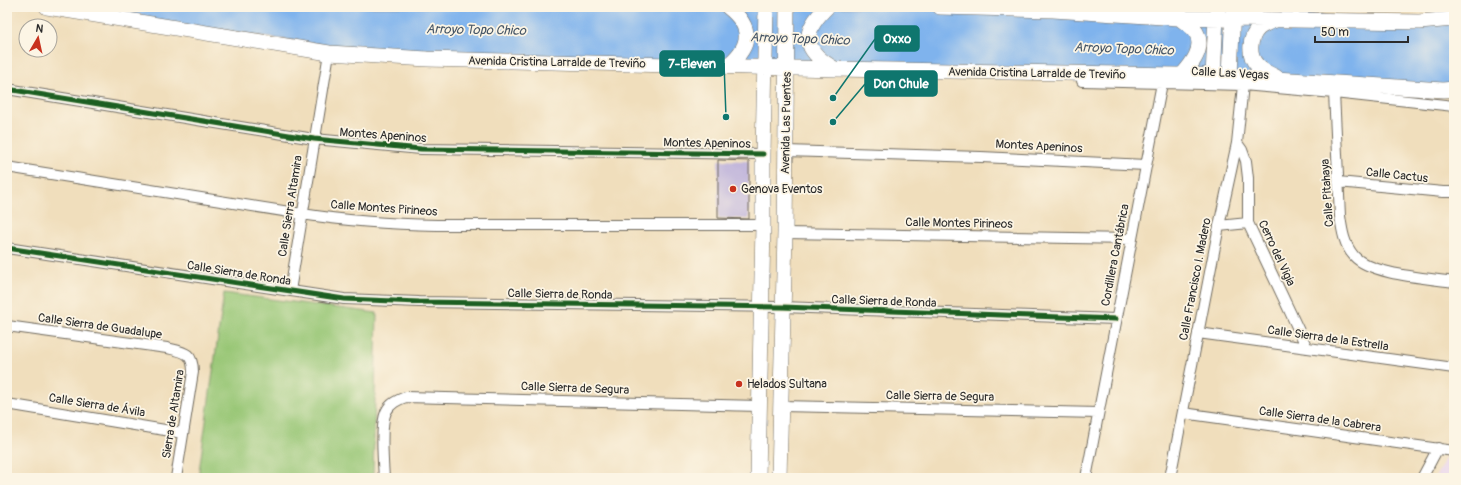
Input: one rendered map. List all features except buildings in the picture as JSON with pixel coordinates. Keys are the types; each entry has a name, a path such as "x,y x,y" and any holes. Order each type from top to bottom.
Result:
{"main road":[{"name":"Avenida Cristina Larralde de Treviño","path":"47,7 329,53 427,59 732,62 835,69 1005,73 1230,72 1414,95 1454,89"},
{"path":"827,7 816,19 809,31 809,39 812,50 822,62 835,69"},
{"path":"940,7 1053,10 1183,21 1217,17 1232,17 1258,23 1277,19 1419,22 1454,19"},
{"path":"1053,10 1077,8 1196,9 1202,7"},
{"path":"1245,7 1258,23"},
{"path":"732,62 743,48 746,40 746,31 743,22 733,11"},
{"name":"Avenida Las Puentes","path":"758,478 763,225 762,154 766,12"},
{"name":"Avenida Las Puentes","path":"779,478 785,233 787,12"},
{"path":"1213,72 1217,17"},
{"path":"1230,72 1232,17"},
{"path":"1183,21 1196,32 1199,48 1198,53 1186,71"},
{"path":"1258,23 1251,51 1256,64 1260,68 1278,78"}],"street":[{"name":"Calle Sierra Altamira","path":"290,291 329,53"},
{"name":"Calle Las Vegas","path":"1005,73 1019,78 1162,84 1243,85 1334,93 1414,95 1454,106"},
{"name":"Cordillera Cantábrica","path":"1086,478 1162,84"},
{"name":"Calle Francisco I. Madero","path":"1170,478 1236,144 1243,85"},
{"name":"Montes Apeninos","path":"7,89 314,139 421,149 762,154"},
{"name":"Calle Pitahaya","path":"1334,93 1340,216 1347,246 1354,257 1369,266 1386,272 1454,282"},
{"name":"Cerro del Vigia","path":"1236,144 1242,150 1246,161 1248,178 1248,223 1307,348"},
{"name":"Montes Apeninos","path":"786,151 973,156 1146,165"},
{"name":"Calle Montes Pirineos","path":"7,167 342,220 437,225 763,225"},
{"name":"Calle Cactus","path":"1338,182 1454,192"},
{"path":"1219,226 1248,223"},
{"name":"Calle Montes Pirineos","path":"785,233 1132,239"},
{"name":"Calle Sierra de Ronda","path":"7,248 344,299 782,307 1116,319"},
{"name":"Calle Sierra de Guadalupe","path":"7,326 167,348 181,351 189,355"},
{"name":"Calle Sierra de la Estrella","path":"1198,333 1454,368"},
{"name":"Sierra de Altamira","path":"176,478 193,372 193,362 189,355"},
{"name":"Calle Sierra de Segura","path":"384,478 383,424 386,412 391,405 406,397 759,406"},
{"name":"Calle Sierra de Ávila","path":"7,404 183,433"},
{"name":"Calle Sierra de Segura","path":"781,406 1098,413"},
{"name":"Calle Sierra de la Cabrera","path":"1183,413 1454,450"},
{"path":"1422,478 1438,448"}],"shaded area":[{"path":"1446,457 1454,459 1454,478 1435,478"}],"green space":[{"path":"224,293 377,313 373,478 198,478"}],"water":[{"name":"Arroyo Topo Chico","path":"47,7 940,7 1454,19 1454,89 427,59"}],"cycle path":[{"path":"7,89 314,139 421,149 763,154"},
{"path":"7,248 344,299 419,302 782,307 1116,319"}],"place":[{"name":"Oxxo","path":"833,98"},
{"name":"7-Eleven","path":"726,117"},
{"name":"Don Chule","path":"833,122"},
{"name":"Genova Eventos","path":"733,189"},
{"name":"Helados Sultana","path":"739,384"}]}
